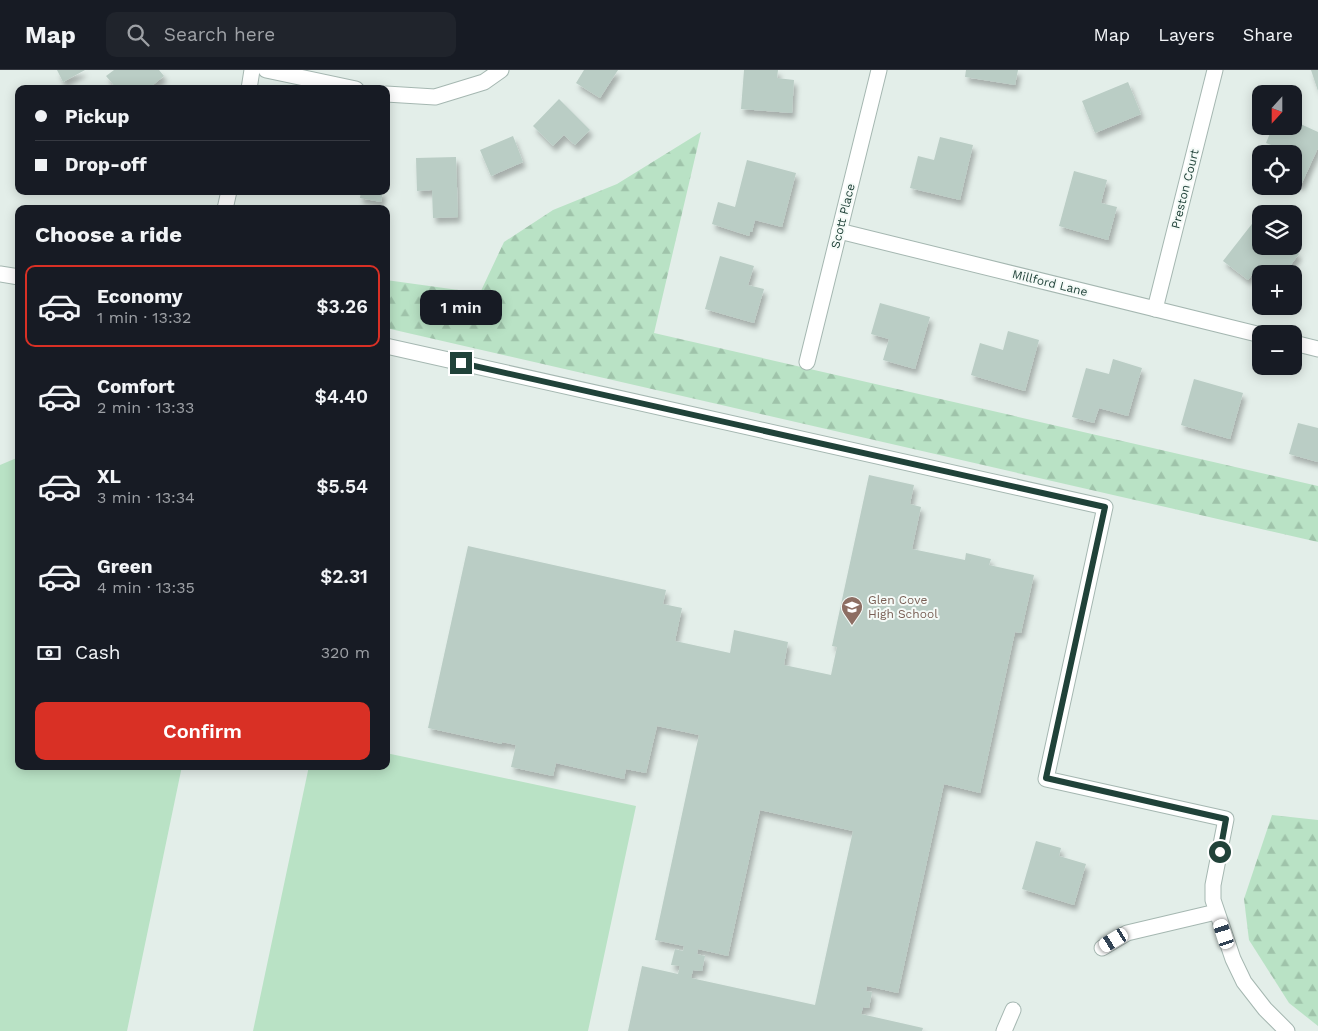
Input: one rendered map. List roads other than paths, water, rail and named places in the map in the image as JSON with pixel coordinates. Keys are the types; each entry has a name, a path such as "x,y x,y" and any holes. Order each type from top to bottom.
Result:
{"street":[{"path":"250,85 252,70"},
{"path":"266,70 337,85"},
{"path":"390,94 435,97 484,82 501,70"},
{"name":"Scott Place","path":"807,362 879,70"},
{"name":"Preston Court","path":"1155,309 1215,70"},
{"name":"Millford Lane","path":"839,231 1252,333"},
{"path":"0,274 15,276"},
{"path":"1302,345 1318,349"},
{"path":"390,347 1105,507 1046,778 1226,819 1212,893 1216,912 1232,959 1244,982 1287,1031"},
{"path":"1102,948 1127,933 1216,912"},
{"path":"1004,1031 1013,1010"}],"place":[{"name":"Glen Cove High School","path":"852,626"}]}
